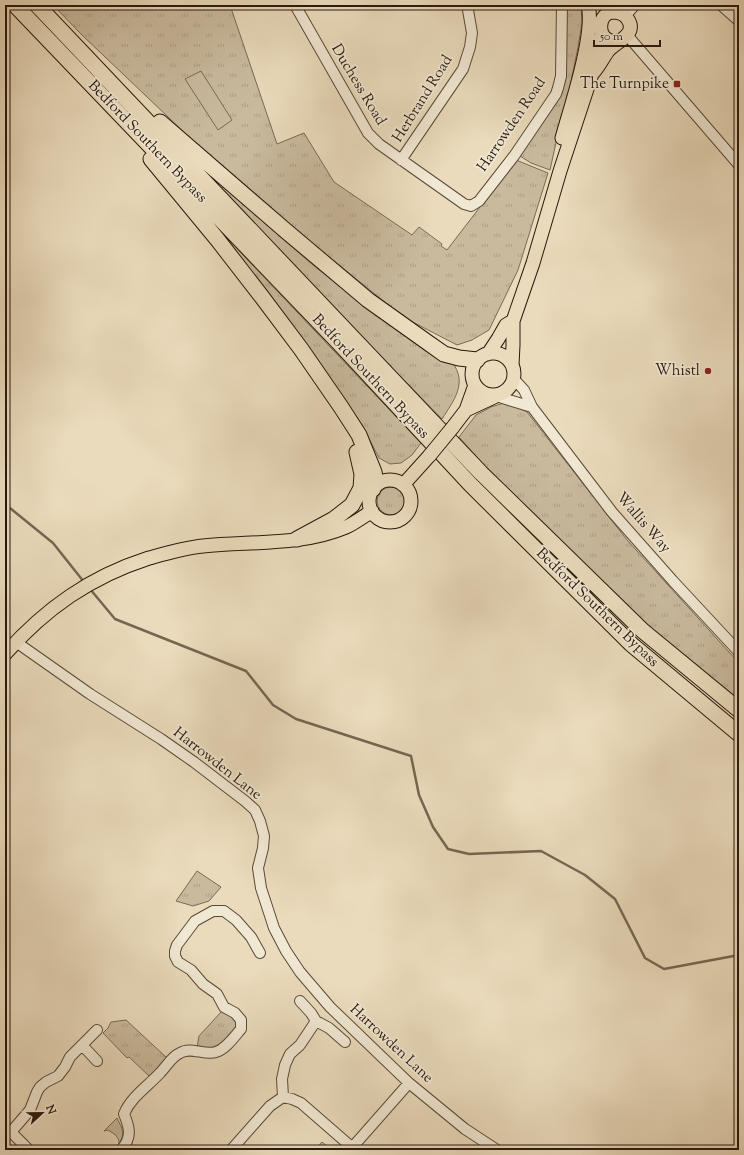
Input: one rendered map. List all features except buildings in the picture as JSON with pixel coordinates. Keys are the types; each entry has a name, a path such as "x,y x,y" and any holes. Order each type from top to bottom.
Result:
{"highway":[{"name":"Bedford Southern Bypass","path":"15,5 340,344 470,484 631,644 739,734"},
{"name":"Bedford Southern Bypass","path":"36,5 481,473 642,631 739,710"},
{"path":"96,67 368,300 444,354 459,358 482,357"},
{"path":"84,76 217,239 301,349 359,435 375,477 373,489"},
{"path":"297,539 334,519 352,505 361,488 362,469 341,407"}],"main road":[{"path":"566,153 562,138 580,76 586,48 590,15 588,5"},
{"path":"596,5 604,17"},
{"path":"592,74 598,68 609,50 624,38 630,29 629,22 625,16 619,12 610,13 604,17 600,26 602,34 607,40 612,42 624,38"},
{"path":"466,410 507,390 514,380 512,365 512,321 533,263 566,153 592,74 594,57 602,34"},
{"path":"496,396 490,395 475,385 472,379 473,366 498,339 506,325 512,321"},
{"path":"482,357 494,354 501,355 512,365"},
{"path":"403,485 430,455 466,410 475,385"},
{"path":"384,481 397,481 408,490 410,497 408,511 403,517 390,522 377,517 372,511 369,500 373,489 377,484 384,481"},
{"path":"5,654 50,610 97,579 130,564 181,550 203,546 280,542 324,534 347,527 372,511"}],"street":[{"name":"Duchess Road","path":"294,5 368,133 379,144 401,160 464,204 471,206"},
{"name":"Herbrand Road","path":"401,160 463,69 470,47 472,33 466,5"},
{"name":"Harrowden Road","path":"471,206 479,201 514,156 556,94 561,76 562,5"},
{"path":"625,16 636,5"},
{"path":"721,5 739,21"},
{"path":"624,38 739,165"},
{"name":"Wallis Way","path":"514,380 524,390 532,407 612,512 739,652"},
{"path":"496,396 532,407"},
{"name":"Harrowden Lane","path":"16,642 90,694 161,739 245,800 255,810 264,836 263,848 258,868 261,888 274,928 286,951 300,972 330,1007 409,1083 465,1129 497,1150"},
{"path":"120,1150 126,1144 130,1132 124,1114 127,1106 161,1073 172,1059 180,1052 191,1050 206,1053 216,1052 224,1048 241,1029 241,1020 235,1013 224,1007 217,994 203,984 191,970 178,962 175,956 174,952 177,945 194,921 213,911 224,911 254,934 260,953"},
{"path":"300,1001 316,1021 329,1028 345,1042"},
{"path":"283,1097 282,1079 285,1065 290,1054 300,1045 316,1021"},
{"path":"29,1150 8,1130 30,1110 40,1087 58,1076 70,1057 97,1030"},
{"path":"82,1045 96,1062"},
{"path":"234,1149 270,1106 283,1097 301,1103 353,1149 409,1083"}],"green space":[{"path":"53,5 230,5 277,144 304,133 334,182 412,235 419,227 442,244 441,246 447,250 516,160 548,173 518,270 489,330 472,340 457,345 403,317 231,177 81,34"},
{"path":"566,5 581,5 582,23 567,102 559,129 550,170 531,163 520,156 560,97 564,82"},
{"path":"201,71 232,120 218,130 185,79"},
{"path":"223,187 313,265 370,310 452,362 459,377 458,391 442,419 220,191"},
{"path":"209,219 421,443 412,455 401,463 390,464 379,458 362,425 312,353"},
{"path":"507,402 527,412 627,540 739,663 739,707 645,626 484,465 459,437 476,415 491,407"},
{"path":"391,487 401,491 405,501 401,511 391,515 381,511 377,501 381,491"},
{"path":"197,871 221,887 209,901 193,906 176,901"},
{"path":"222,1011 235,1020 236,1024 233,1032 216,1046 209,1048 197,1048 199,1036"},
{"path":"126,1020 167,1058 149,1076 129,1057 127,1058 103,1033 111,1022"},
{"path":"117,1118 123,1133 119,1144 117,1137 114,1134 108,1130 104,1131"},
{"path":"322,1142 332,1150 315,1150"}],"waterway":[{"path":"5,504 53,543 84,582"},
{"path":"90,589 115,619 246,671 273,705 296,719 411,756 419,795 433,827 448,849 469,854 541,851 585,875 615,899 645,958 664,969 739,955"}],"place":[{"name":"The Turnpike","path":"677,84"},
{"name":"Whistl","path":"708,371"}]}
